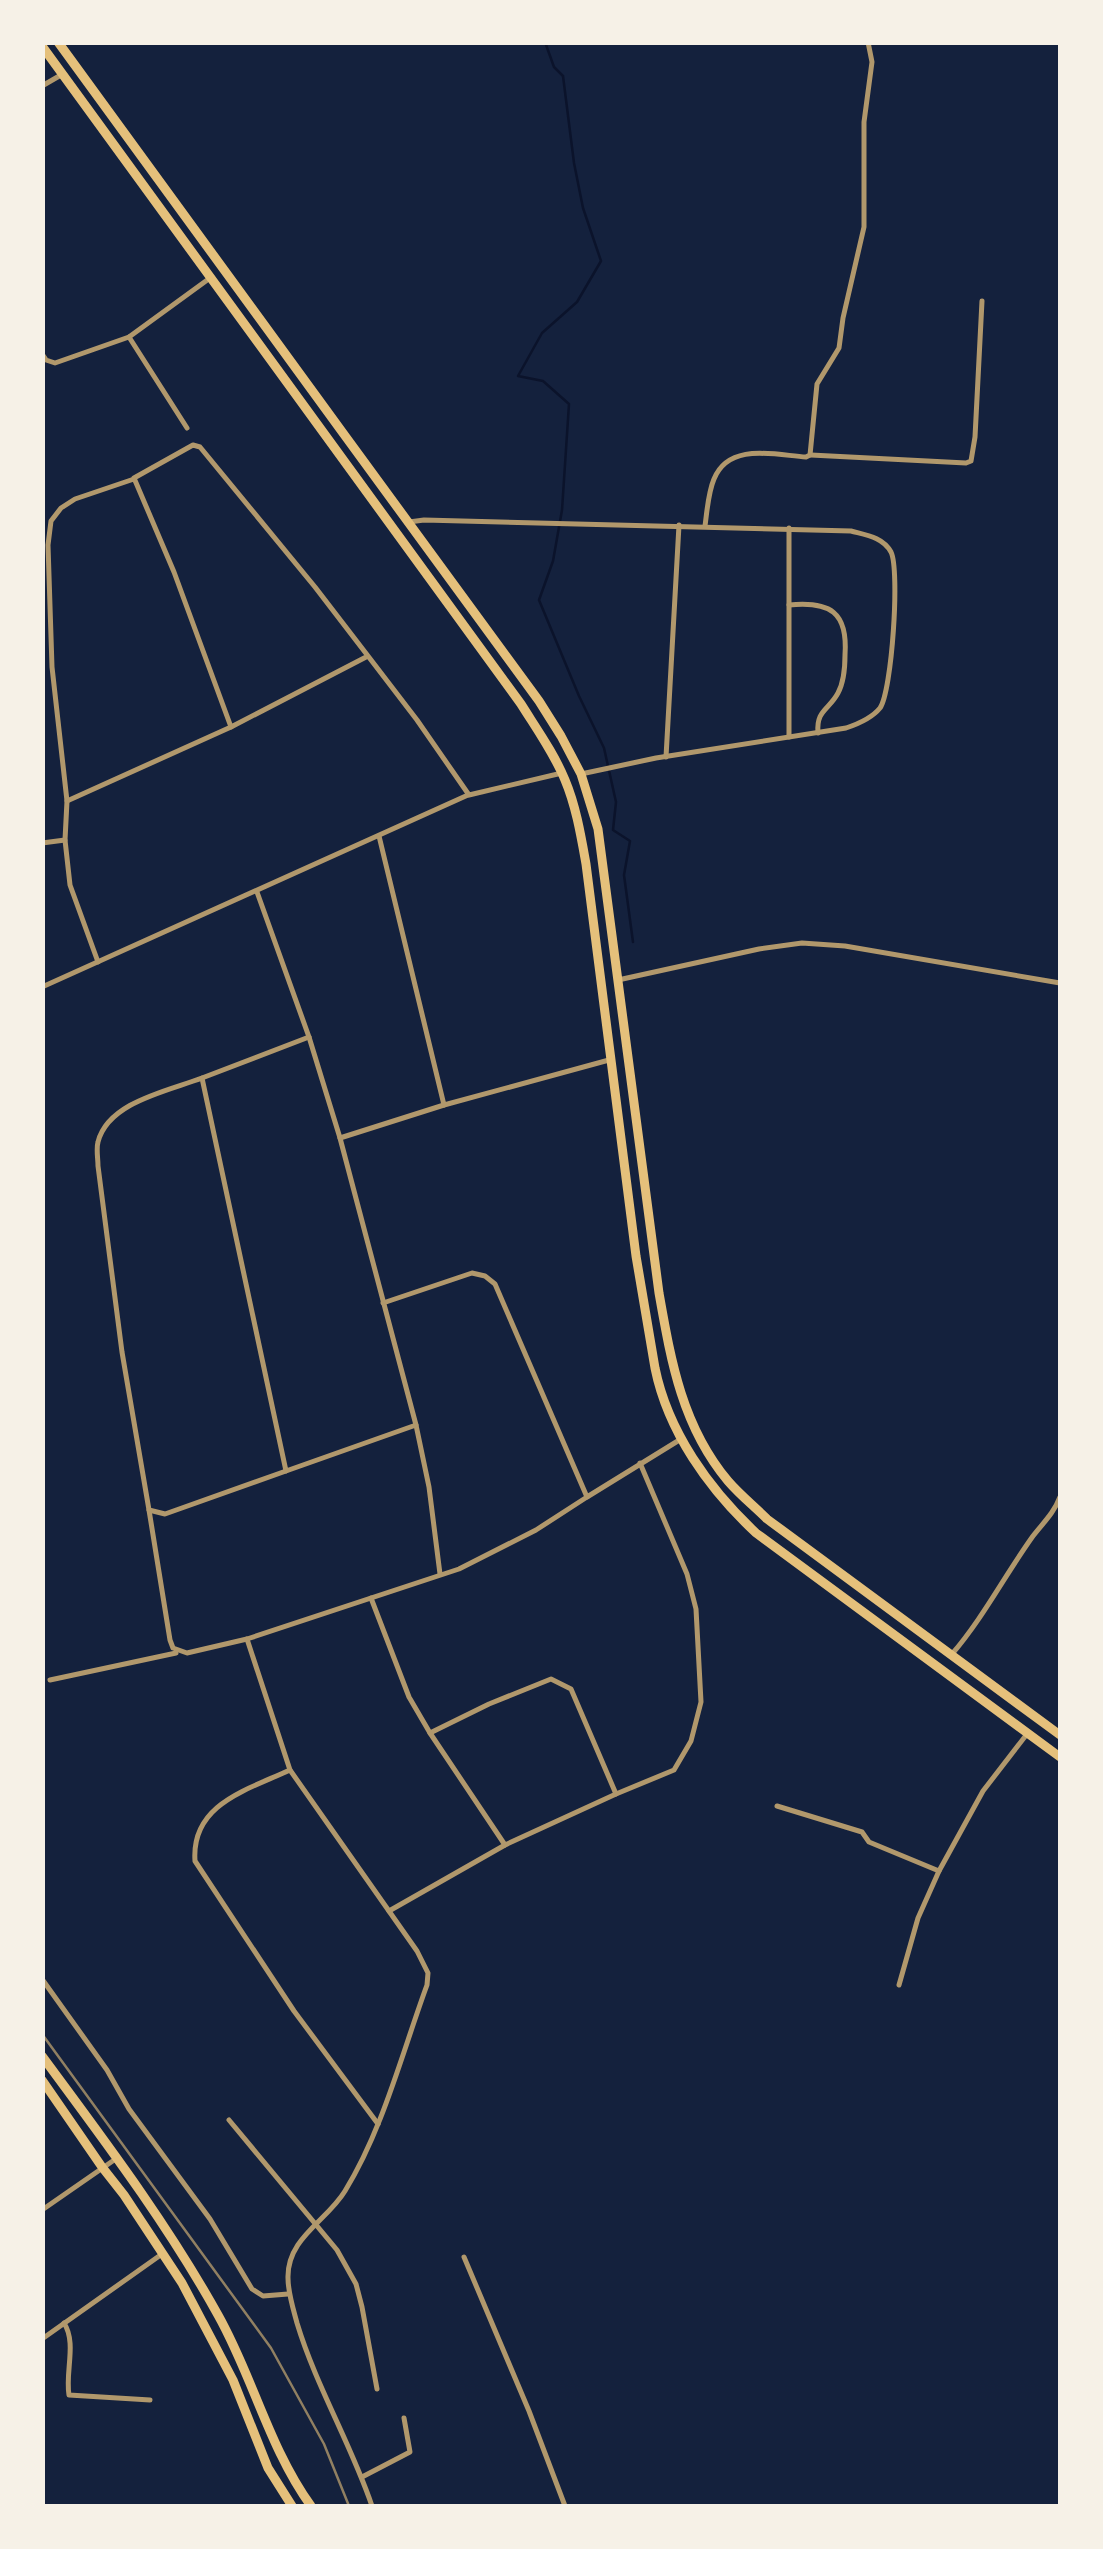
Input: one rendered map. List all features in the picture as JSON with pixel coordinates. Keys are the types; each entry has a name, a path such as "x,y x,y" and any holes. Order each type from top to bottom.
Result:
{"main road":[{"path":"58,42 539,700 581,774 598,828 658,1293 680,1397 696,1431 727,1479 767,1518 1060,1735"},
{"path":"42,46 521,704 562,774 581,833 586,864 636,1256 655,1368 681,1438 716,1491 756,1532 1060,1757"},
{"path":"229,302 241,294"},
{"path":"42,2056 181,2250 220,2319 280,2454 311,2506"},
{"path":"42,2080 182,2283 222,2357 268,2468 292,2506"}],"street":[{"path":"810,455 818,384 839,348 864,227 864,122 872,62 868,42"},
{"path":"42,86 63,74"},
{"path":"42,354 54,363 129,337 210,278"},
{"path":"704,526 714,478 736,456 773,452 802,457 971,461 982,301"},
{"path":"129,337 187,428"},
{"path":"98,962 70,884 65,840 67,801 52,667 48,545 51,521 61,508 75,500 134,478 193,445 200,447 315,588 418,720 469,795"},
{"path":"134,478 174,572 231,726"},
{"path":"408,522 851,531 877,537 891,552 896,572 891,663 886,695 879,709 858,724 818,733 581,774"},
{"path":"666,757 679,526"},
{"path":"788,528 789,737"},
{"path":"789,606 827,607 843,622 846,635 841,687 820,715 818,733"},
{"path":"67,801 231,726 368,656"},
{"path":"42,987 469,795 562,774"},
{"path":"379,836 444,1105"},
{"path":"42,843 65,840"},
{"path":"257,892 340,1138 416,1425 430,1487 440,1574"},
{"path":"618,980 759,949 802,944 845,946 1060,983"},
{"path":"179,1652 170,1640 122,1352 98,1143 111,1118 122,1109 309,1037"},
{"path":"340,1138 612,1059"},
{"path":"202,1078 286,1471"},
{"path":"384,1303 472,1273 495,1284 588,1497"},
{"path":"149,1510 166,1514 416,1425"},
{"path":"50,1680 246,1639 479,1560 536,1530 681,1438"},
{"path":"388,1911 505,1845 674,1770 691,1741 701,1702 696,1609 686,1574 640,1463"},
{"path":"951,1655 970,1634 1034,1535 1056,1510 1060,1497"},
{"path":"370,1597 410,1697 505,1845"},
{"path":"246,1639 290,1770 428,1973 378,2124 346,2191 299,2243 289,2264 289,2294 304,2348 372,2506"},
{"path":"430,1732 551,1679 558,1681 571,1689 616,1794"},
{"path":"899,1986 918,1918 939,1871 982,1791 1027,1734"},
{"path":"290,1770 212,1810 194,1843 195,1861 294,2012 378,2124"},
{"path":"776,1806 862,1832 869,1842 939,1871"},
{"path":"42,1979 107,2070 129,2108 210,2218 252,2289 263,2296 289,2294"},
{"path":"229,2120 337,2250 356,2284 377,2388"},
{"path":"42,2210 117,2158"},
{"path":"42,2339 163,2253"},
{"path":"464,2256 565,2506"},
{"path":"64,2323 70,2337 69,2394 150,2400"},
{"path":"362,2476 410,2452 404,2418"}],"waterway":[{"path":"545,42 554,67 563,76 583,208 601,261 577,302 542,333 518,376 543,381 569,404 562,510 553,561 539,600 604,748 616,802 613,830 630,841 624,875 633,942"}],"railway":[{"path":"42,2034 271,2348 324,2444 349,2506"}]}
